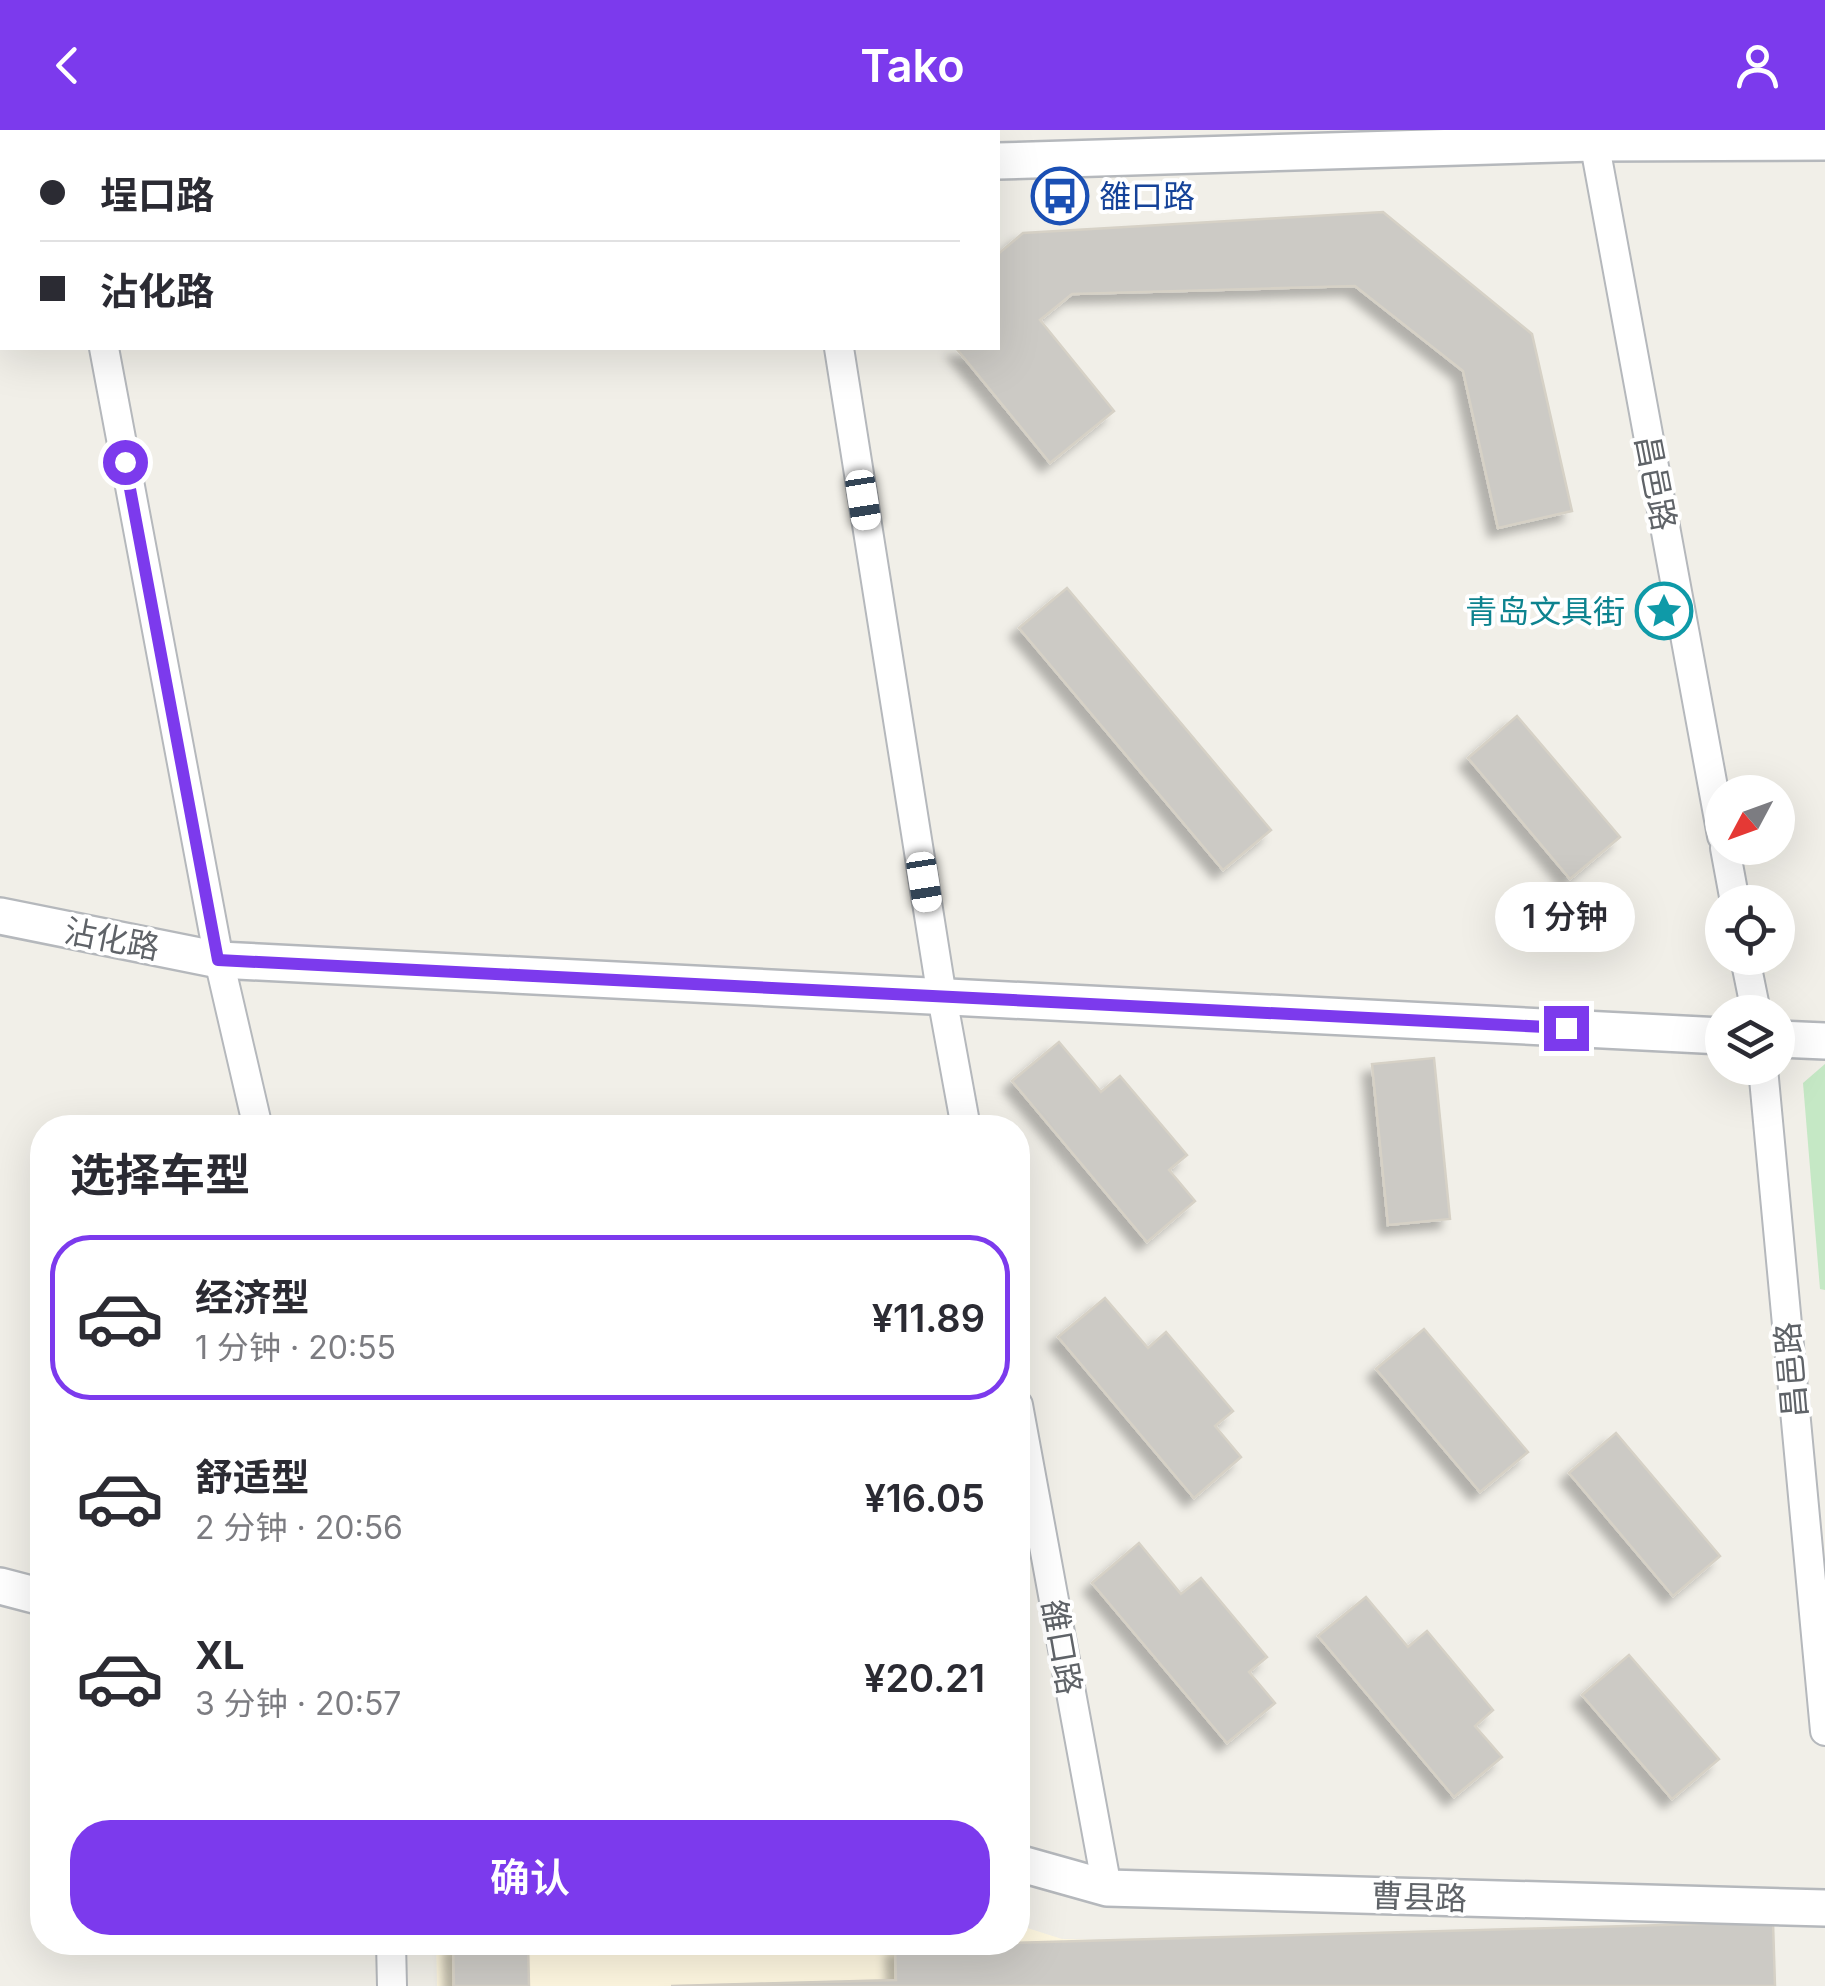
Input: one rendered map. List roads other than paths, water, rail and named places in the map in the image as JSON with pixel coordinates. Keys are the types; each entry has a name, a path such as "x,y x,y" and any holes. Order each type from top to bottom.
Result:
{"street":[{"path":"1000,161 1592,136 1825,142"},
{"name":"昌邑路","path":"1592,136 1711,775"},
{"path":"104,350 218,960 255,1115"},
{"path":"839,350 964,1115"},
{"name":"沾化路","path":"0,916 218,960 1705,1035"},
{"path":"1795,1039 1825,1040"},
{"name":"昌邑路","path":"1765,1085 1825,1731"},
{"name":"雒口路","path":"1030,1470 1107,1888"},
{"path":"0,1586 30,1593"},
{"name":"曹县路","path":"1030,1866 1107,1888 1825,1908"},
{"path":"391,1955 392,1986"}],"place":[{"name":"雒口路","path":"1060,196"},
{"name":"青岛文具街","path":"1664,611"}]}
